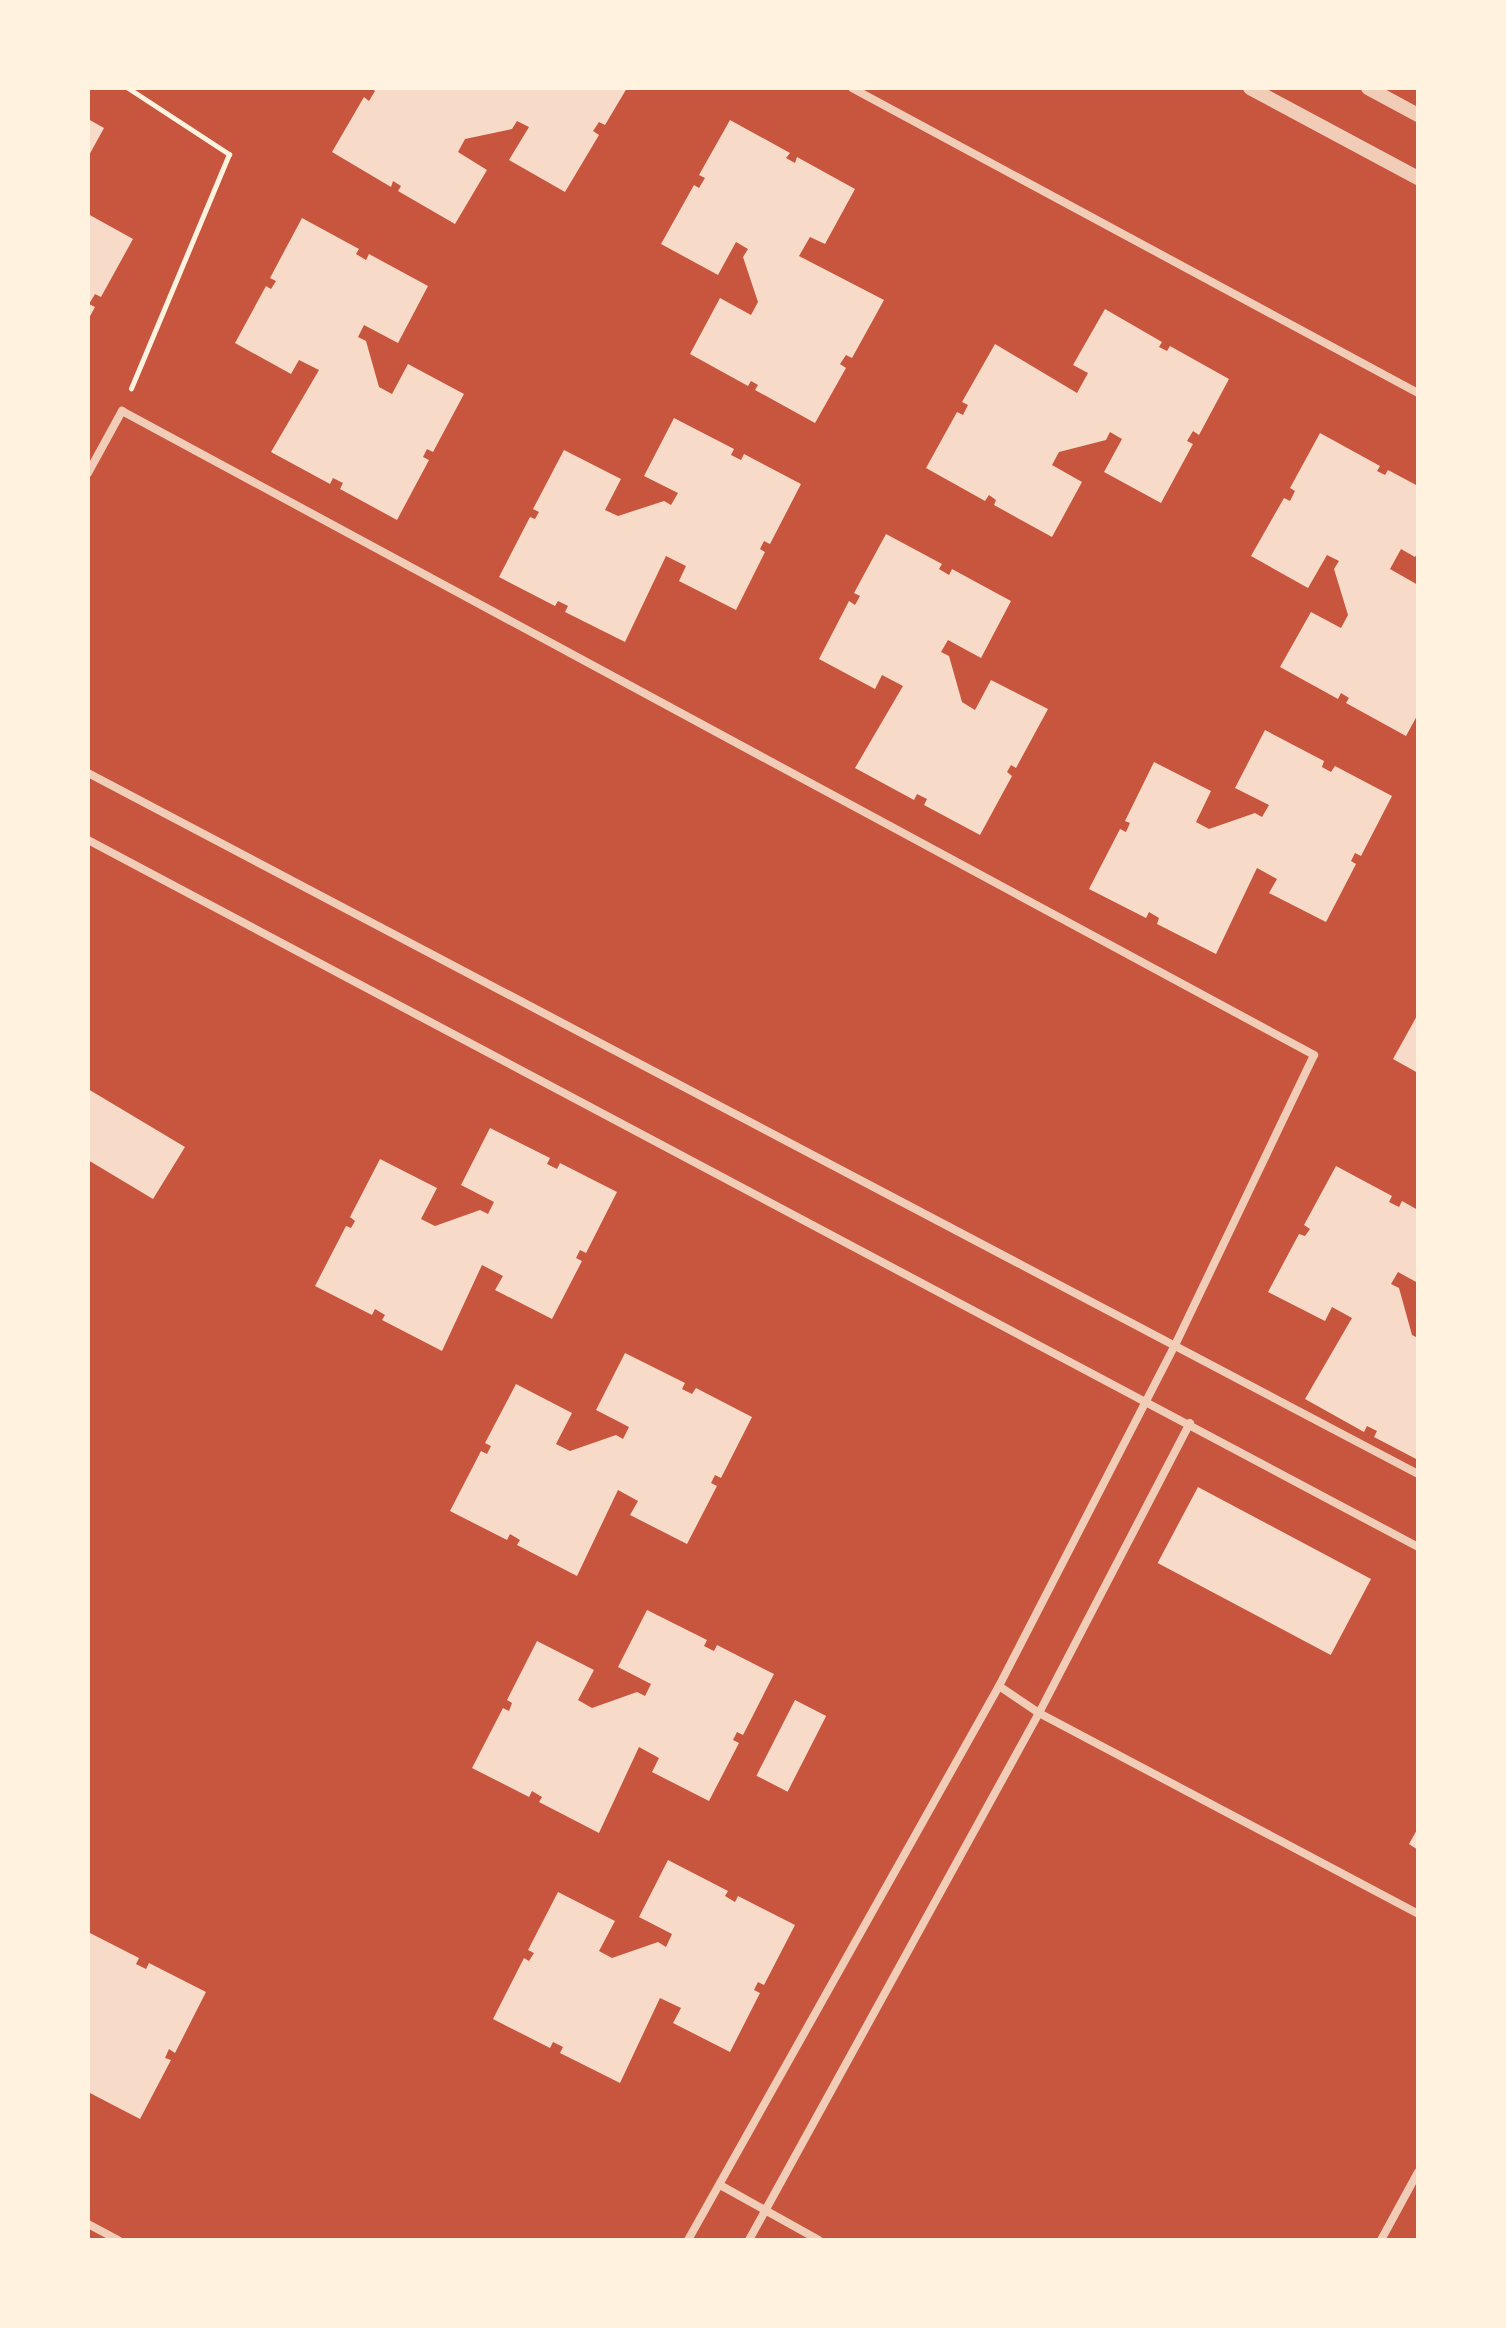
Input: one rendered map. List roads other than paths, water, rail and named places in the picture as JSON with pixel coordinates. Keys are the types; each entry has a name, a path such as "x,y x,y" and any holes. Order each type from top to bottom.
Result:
{"street":[{"path":"852,88 1418,393"},
{"path":"1250,88 1418,178"},
{"path":"1368,88 1418,115"},
{"path":"88,473 122,411 1314,1055 1176,1343 999,1686 688,2240"},
{"path":"88,773 1176,1343 1418,1474"},
{"path":"88,840 1146,1399 1418,1547"},
{"path":"749,2240 1039,1713 1190,1423"},
{"path":"999,1686 1039,1713 1418,1914"},
{"path":"1381,2240 1418,2172"},
{"path":"720,2185 819,2240"},
{"path":"88,2224 118,2240"}]}
